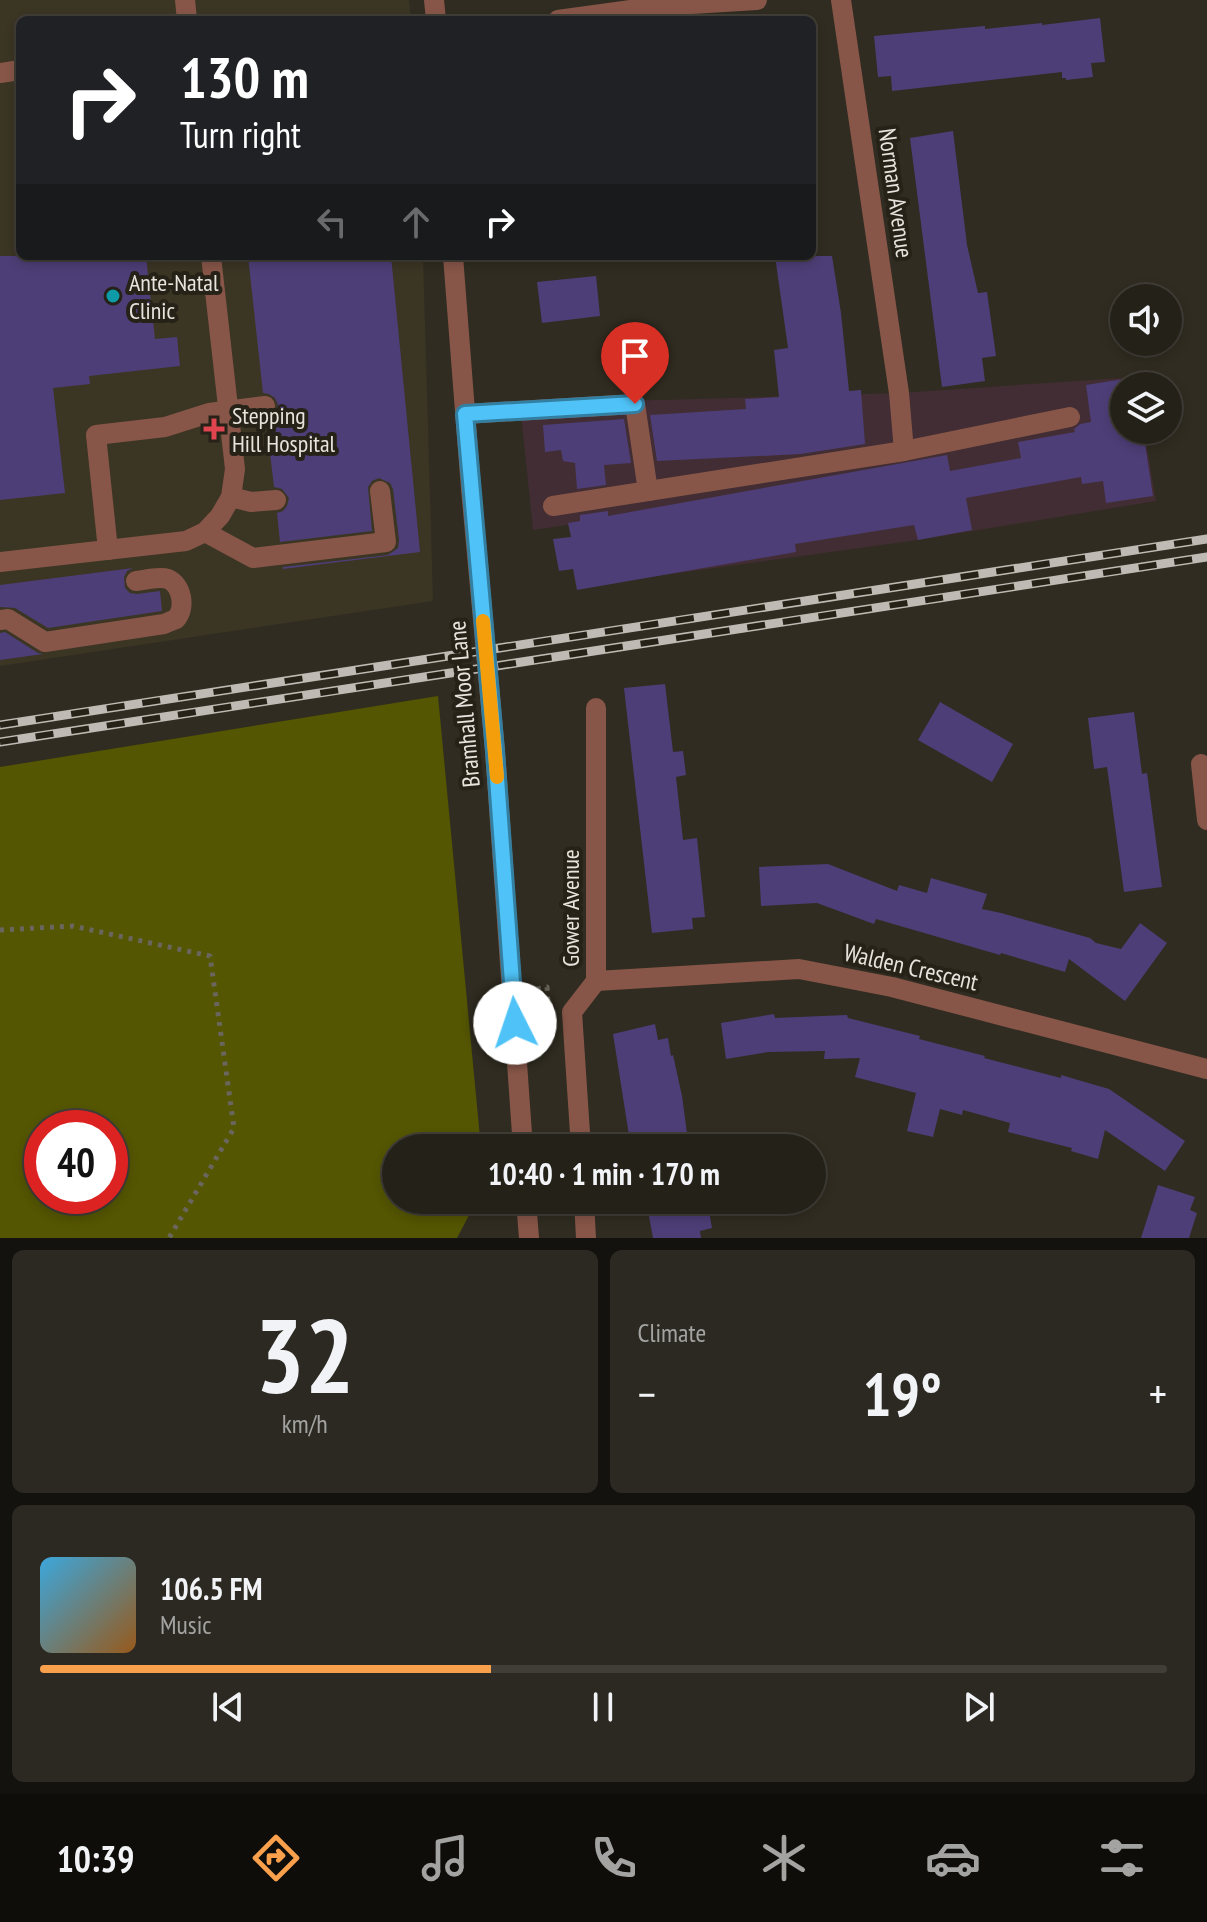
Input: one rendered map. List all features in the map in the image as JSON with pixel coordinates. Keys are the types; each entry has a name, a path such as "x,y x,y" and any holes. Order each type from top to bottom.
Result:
{"street":[{"path":"587,16 659,6 757,0"},
{"name":"Norman Avenue","path":"841,0 899,393 904,451"},
{"path":"0,562 186,541 205,532 220,516 231,497 235,469 211,260"},
{"name":"Bramhall Moor Lane","path":"453,260 495,751 522,1134"},
{"path":"465,414 635,404 648,491"},
{"path":"108,550 96,435 165,427 209,413 265,406"},
{"path":"553,506 904,451 1070,417"},
{"path":"205,532 253,558 386,542 380,491"},
{"path":"231,497 251,502 276,500"},
{"path":"0,620 8,619 45,642 164,624 175,619 181,608 177,587 168,579 136,581"},
{"name":"Gower Avenue","path":"572,1012 596,981 596,708"},
{"path":"1201,764 1207,820"},
{"name":"Walden Crescent","path":"596,981 799,969 892,987 1207,1069"},
{"path":"572,1012 580,1134"},
{"path":"527,1214 529,1238"},
{"path":"585,1214 586,1238"}],"path":[{"path":"0,930 73,926 210,956 234,1128 169,1238"},
{"path":"513,992 547,987 549,1016 572,1012"}],"shaded area":[{"name":"Stepping Hill Hospital","path":"0,0 409,0 411,16 16,16 16,260 423,260 433,601 0,666"},
{"path":"1110,379 1110,444 1146,444 1156,501 918,540 591,585 581,523 533,530 520,404 899,393"},
{"path":"438,696 480,1134 382,1134 382,1214 470,1214 457,1238 0,1238 0,767"}],"building":[{"path":"1100,18 1105,62 1091,63 1093,77 1066,80 1062,78 1062,72 892,91 891,76 878,77 874,36"},
{"path":"953,131 967,245 978,293 987,292 996,356 982,358 985,381 942,387 910,138"},
{"name":"Ante-Natal Clinic","path":"0,256 16,256 16,260 146,260 155,339 177,337 180,366 89,376 90,384 53,388 65,493 0,500"},
{"path":"816,256 832,256 849,391 861,390 865,444 801,454 657,461 650,415 746,409 745,399 779,397 774,350 788,348 776,260 816,260"},
{"path":"248,260 391,260 420,552 283,569 388,555 398,548 399,540 393,489 390,483 379,478 368,487 372,531 280,542 277,513 287,506 289,498 282,489 274,487 266,419 273,416 278,405 275,398 263,393"},
{"path":"596,276 600,316 542,323 537,282"},
{"path":"1110,381 1110,444 1145,444 1153,496 1106,503 1103,481 1082,484 1081,477 966,498 972,530 918,540 914,525 795,544 796,552 577,590 573,569 559,571 553,539 571,537 568,523 580,521 580,515 608,511 608,516 947,455 950,471 1021,458 1018,442 1075,432 1074,429 1080,424 1091,422 1086,385"},
{"path":"624,419 631,463 604,465 606,485 577,489 575,463 563,461 561,450 545,452 543,425"},
{"path":"133,568 124,577 125,588 137,594 160,591 162,611 48,628 15,608 0,607 0,585"},
{"path":"5,632 43,654 0,660 0,633"},
{"path":"665,684 673,752 683,751 686,775 676,777 683,840 697,838 705,917 692,918 693,929 652,933 624,688"},
{"path":"940,702 1013,744 992,782 918,740"},
{"path":"1134,712 1142,774 1147,773 1162,887 1124,892 1107,767 1094,769 1088,718"},
{"path":"828,864 897,891 899,885 927,893 931,878 987,894 982,909 1121,949 1140,923 1167,943 1125,1001 1069,959 1065,972 876,919 874,924 817,903 761,906 759,867"},
{"path":"774,1014 775,1018 847,1015 848,1018 920,1036 919,1039 984,1058 1109,1089 1185,1141 1165,1171 1105,1130 1098,1159 1071,1151 1072,1148 1008,1132 1010,1123 963,1110 962,1115 940,1109 933,1137 907,1131 916,1093 855,1077 860,1058 824,1059 825,1051 768,1052 726,1059 721,1023"},
{"path":"655,1024 658,1040 668,1038 682,1096 687,1134 629,1134 613,1034"},
{"path":"1158,1185 1195,1197 1190,1210 1197,1213 1189,1238 1141,1238"},
{"path":"649,1214 710,1214 712,1228 700,1231 701,1238 653,1238"}],"railway":[{"path":"0,725 1207,539"},
{"path":"0,742 1207,557"}],"slow traffic":[{"path":"483,621 497,777"}],"place":[{"name":"Ante-Natal Clinic","path":"113,296"},
{"name":"Stepping Hill Hospital","path":"214,429"}],"route":[{"path":"515,1023 465,414 635,404"}]}
